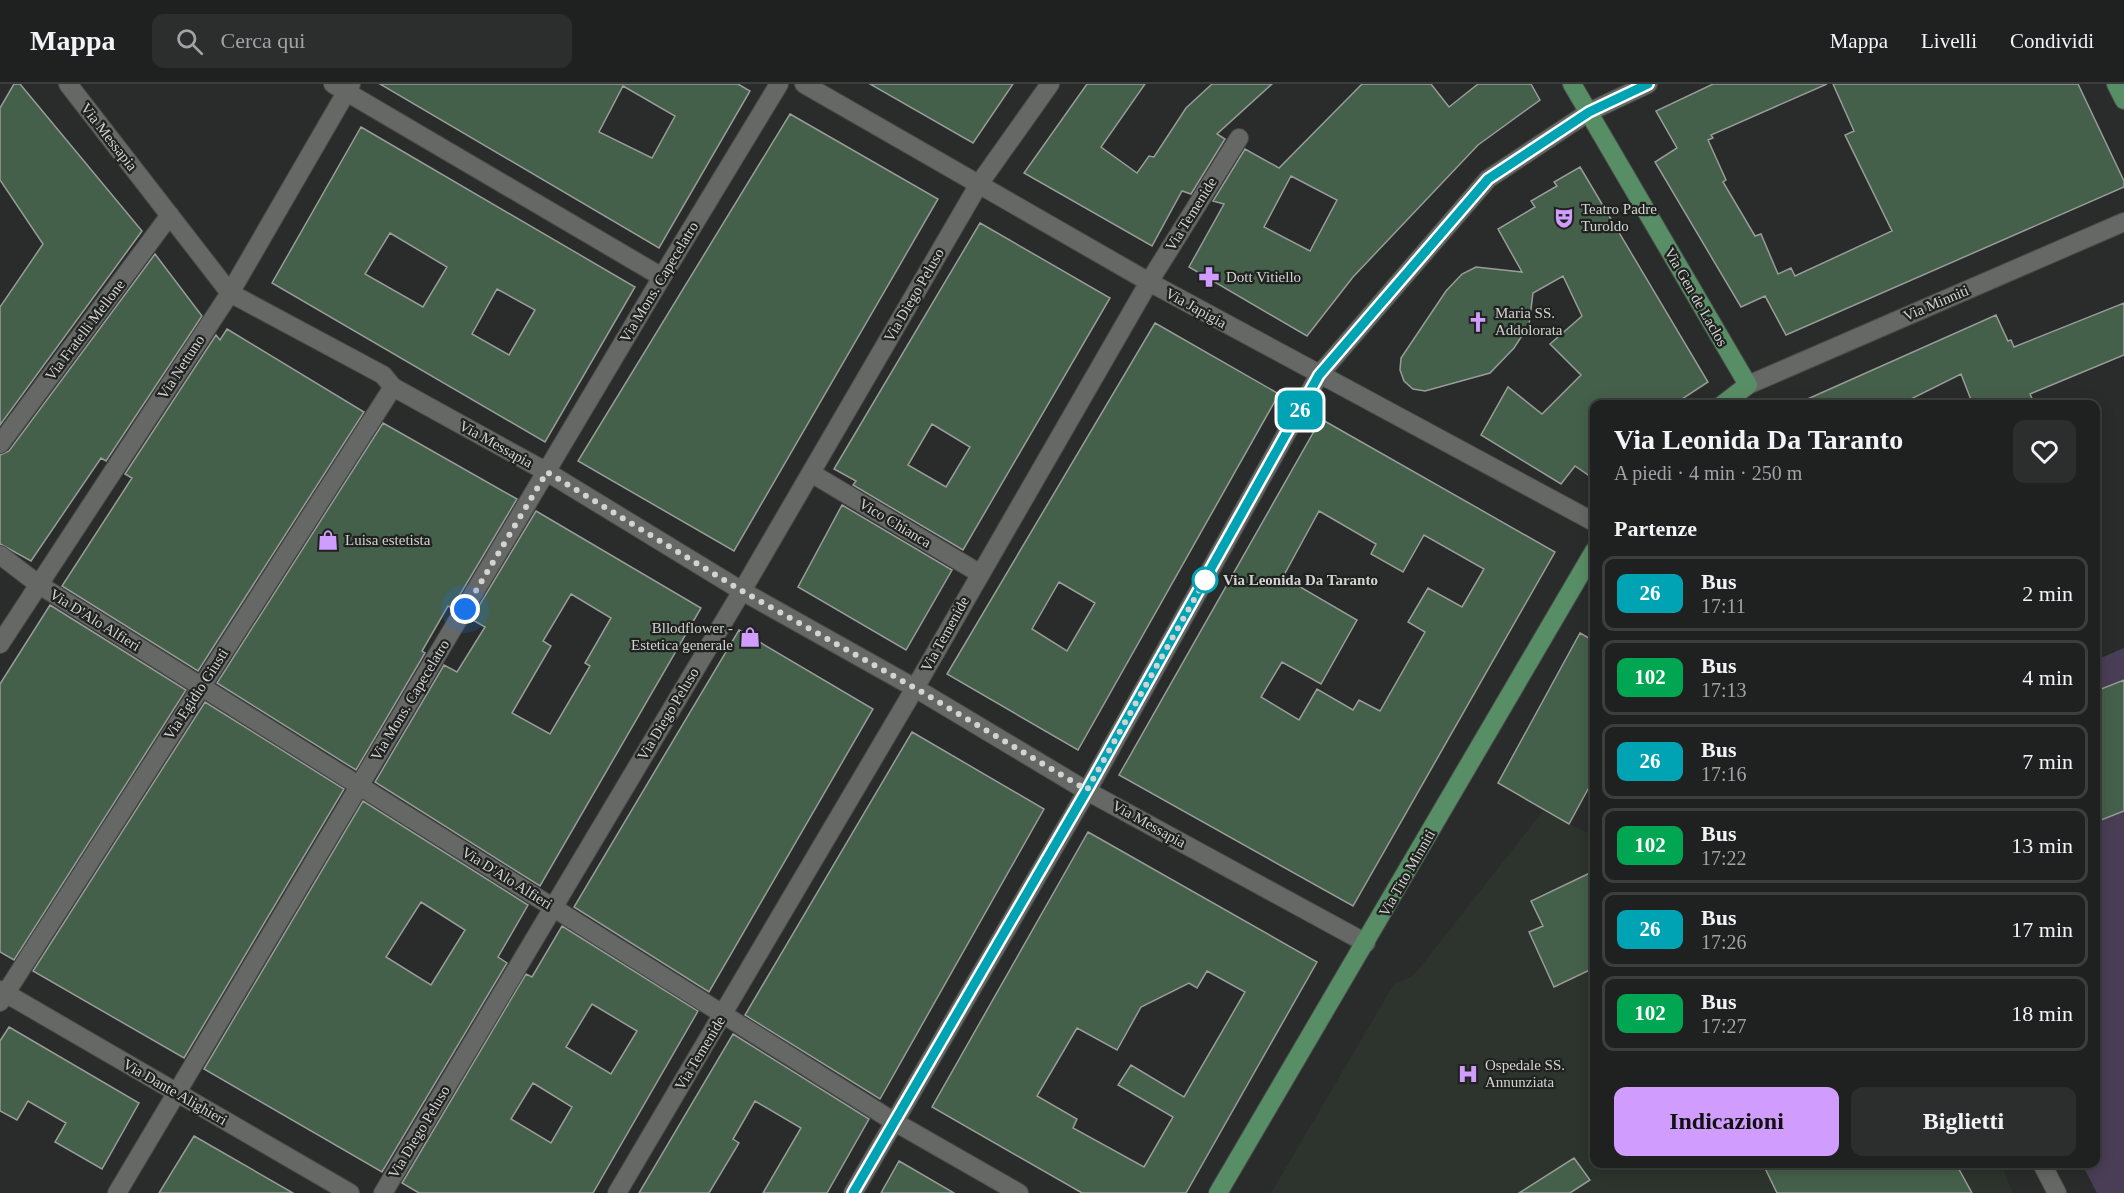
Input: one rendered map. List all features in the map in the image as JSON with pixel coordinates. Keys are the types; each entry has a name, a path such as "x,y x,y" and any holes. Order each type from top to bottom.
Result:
{"main road":[{"name":"Via Gen de Laclos","path":"1572,84 1748,385"},
{"path":"2116,84 2124,100"},
{"path":"1728,400 1748,385"},
{"name":"Via Tito Minniti","path":"1218,1193 1590,558"}],"street":[{"name":"Via Messapia","path":"68,84 230,293 382,375 393,387 547,472 742,591 915,688 1087,790 1366,943"},
{"name":"Via Mons. Capecelatro","path":"117,1193 779,84"},
{"name":"Via Japigia","path":"804,84 1149,282 1590,520"},
{"name":"Via Diego Peluso","path":"383,1193 742,591 979,184 1050,84"},
{"path":"853,1193 1087,790 1319,375 1488,179 1589,112 1648,84"},
{"path":"344,87 662,277"},
{"name":"Via Nettuno","path":"0,644 230,293 344,87"},
{"name":"Via Temenide","path":"617,1193 915,688 979,573 1149,282 1239,138"},
{"name":"Via Fratelli Mellone","path":"0,444 170,214"},
{"name":"Via Minniti","path":"1748,385 2124,222"},
{"name":"Via Egidio Giusti","path":"2,995 393,387"},
{"name":"Vico Chianca","path":"811,473 979,573"},
{"name":"Via D'Alo Alfieri","path":"0,555 38,584 893,1121 1019,1193"},
{"name":"Via Dante Alighieri","path":"2,995 350,1193"},
{"path":"2044,1168 2057,1193"}],"shaded area":[{"path":"2124,648 2124,1193 2097,1193 2084,1168 2100,1168 2100,658"},
{"name":"Ospedale SS. Annunziata","path":"1543,811 1590,834 1590,1168 2003,1168 2013,1193 1271,1193 1394,984 1414,975"}],"building":[{"path":"14,84 20,84 142,231 0,425 0,307 43,244 0,180 0,108"},
{"path":"380,84 738,84 750,91 659,248","holes":["623,86 675,116 652,158 599,132"]},
{"path":"870,84 1013,84 973,143"},
{"path":"1087,84 1145,84 1101,147 1137,173 1149,156 1154,157 1186,108 1212,84 1272,84 1217,134 1225,139 1191,194 1182,191 1152,246 1024,173"},
{"path":"1362,84 1431,84 1449,107 1478,84 1531,84 1540,100 1478,145 1353,277 1307,336 1189,267 1224,204 1213,201 1245,149 1279,168","holes":["1291,176 1337,200 1310,251 1264,227"]},
{"path":"1713,84 1827,84 1711,135 1713,138 1708,140 1726,180 1723,182 1755,236 1761,234 1778,274 1791,268 1795,276 1892,231 1845,135 1854,131 1833,84 2078,84 2124,181 2124,187 1786,335 1765,296 1741,307 1655,162 1677,148 1656,111"},
{"path":"790,114 938,199 734,551 578,461"},
{"path":"361,127 635,287 545,442 272,283","holes":["390,233 447,267 423,307 365,274","497,289 535,310 509,355 472,334"]},
{"path":"1580,167 1708,382 1681,400 1590,400 1590,476 1575,466 1561,484 1481,435 1508,387 1542,414 1581,375 1550,344 1582,316 1563,276 1533,293 1529,325 1514,348 1490,373 1425,391 1413,389 1404,381 1400,370 1401,358 1446,291 1462,274 1476,267 1522,272 1498,229 1535,207 1531,201 1557,186 1554,182"},
{"path":"980,223 1110,298 963,550 853,485 856,481 834,469","holes":["932,424 970,447 946,487 908,465"]},
{"path":"155,254 202,316 106,461 101,458 31,561 0,544 0,455 9,451"},
{"path":"2124,303 2124,355 2030,394 2033,400 1971,400 1961,374 1909,400 1805,400 1996,315 2008,341 2011,340 2014,347"},
{"path":"1155,323 1279,394 1078,750 947,674","holes":["1059,582 1095,603 1067,651 1032,629"]},
{"path":"227,329 364,412 198,671 62,586 132,478 125,474 216,335 220,340"},
{"path":"1321,419 1555,552 1353,906 1119,775","holes":["1319,511 1376,544 1371,554 1403,572 1424,535 1484,569 1462,607 1428,588 1408,622 1425,632 1380,711 1359,700 1353,710 1317,689 1299,720 1261,697 1282,662 1321,684 1357,620 1283,577"]},
{"path":"383,423 517,499 452,608 448,606 422,651 425,653 356,770 217,683"},
{"path":"842,505 952,570 906,650 798,587"},
{"path":"536,511 701,608 540,886 375,782 444,665 457,672 485,627 471,619","holes":["571,594 611,618 585,663 590,666 550,734 512,713 551,646 543,641"]},
{"path":"50,605 186,690 14,960 0,952 0,684"},
{"path":"739,630 873,709 709,992 574,907"},
{"path":"1580,633 1590,639 1590,785 1569,824 1498,783"},
{"path":"2124,680 2124,811 2100,820 2100,689"},
{"path":"205,702 344,789 184,1058 33,971"},
{"path":"912,732 1044,809 880,1099 745,1015"},
{"path":"363,801 528,905 498,957 507,963 382,1172 204,1069","holes":["421,902 465,930 431,985 386,957"]},
{"path":"1088,832 1317,962 1186,1193 1082,1193 932,1107","holes":["1207,971 1245,992 1184,1097 1131,1065 1118,1085 1173,1117 1144,1167 1073,1128 1077,1119 1037,1096 1077,1028 1117,1050 1141,1007 1189,983 1197,988"]},
{"path":"1590,873 1590,970 1554,987 1529,932 1543,926 1531,901"},
{"path":"562,926 698,1011 593,1193 419,1193 402,1183 526,974 532,977","holes":["592,1004 637,1031 611,1074 566,1047","533,1083 572,1107 551,1143 511,1119"]},
{"path":"9,1027 139,1103 102,1169 55,1142 66,1123 28,1101 17,1120 0,1111 0,1041"},
{"path":"733,1034 869,1119 827,1193 763,1193 801,1128 755,1101 733,1139 739,1143 709,1193 639,1193"},
{"path":"194,1136 293,1193 159,1193"},
{"path":"1574,1158 1590,1180 1570,1193 1519,1193"},
{"path":"899,1161 954,1193 881,1193"},
{"path":"1765,1168 1958,1168 1972,1193 1777,1193"}],"bus line":[{"name":"26","path":"853,1193 1087,790 1319,375 1488,179 1589,112 1648,84"}],"place":[{"name":"Teatro Padre Turoldo","path":"1564,218"},
{"name":"Dott Vitiello","path":"1209,277"},
{"name":"Maria SS. Addolorata","path":"1478,322"},
{"name":"Luisa estetista","path":"328,540"},
{"name":"Via Leonida Da Taranto","path":"1205,580"},
{"name":"Bllodflower - Estetica generale","path":"750,637"},
{"name":"Ospedale SS. Annunziata","path":"1468,1074"}],"route":[{"path":"465,609 547,472 742,591 915,688 1087,790 1205,580"}]}
